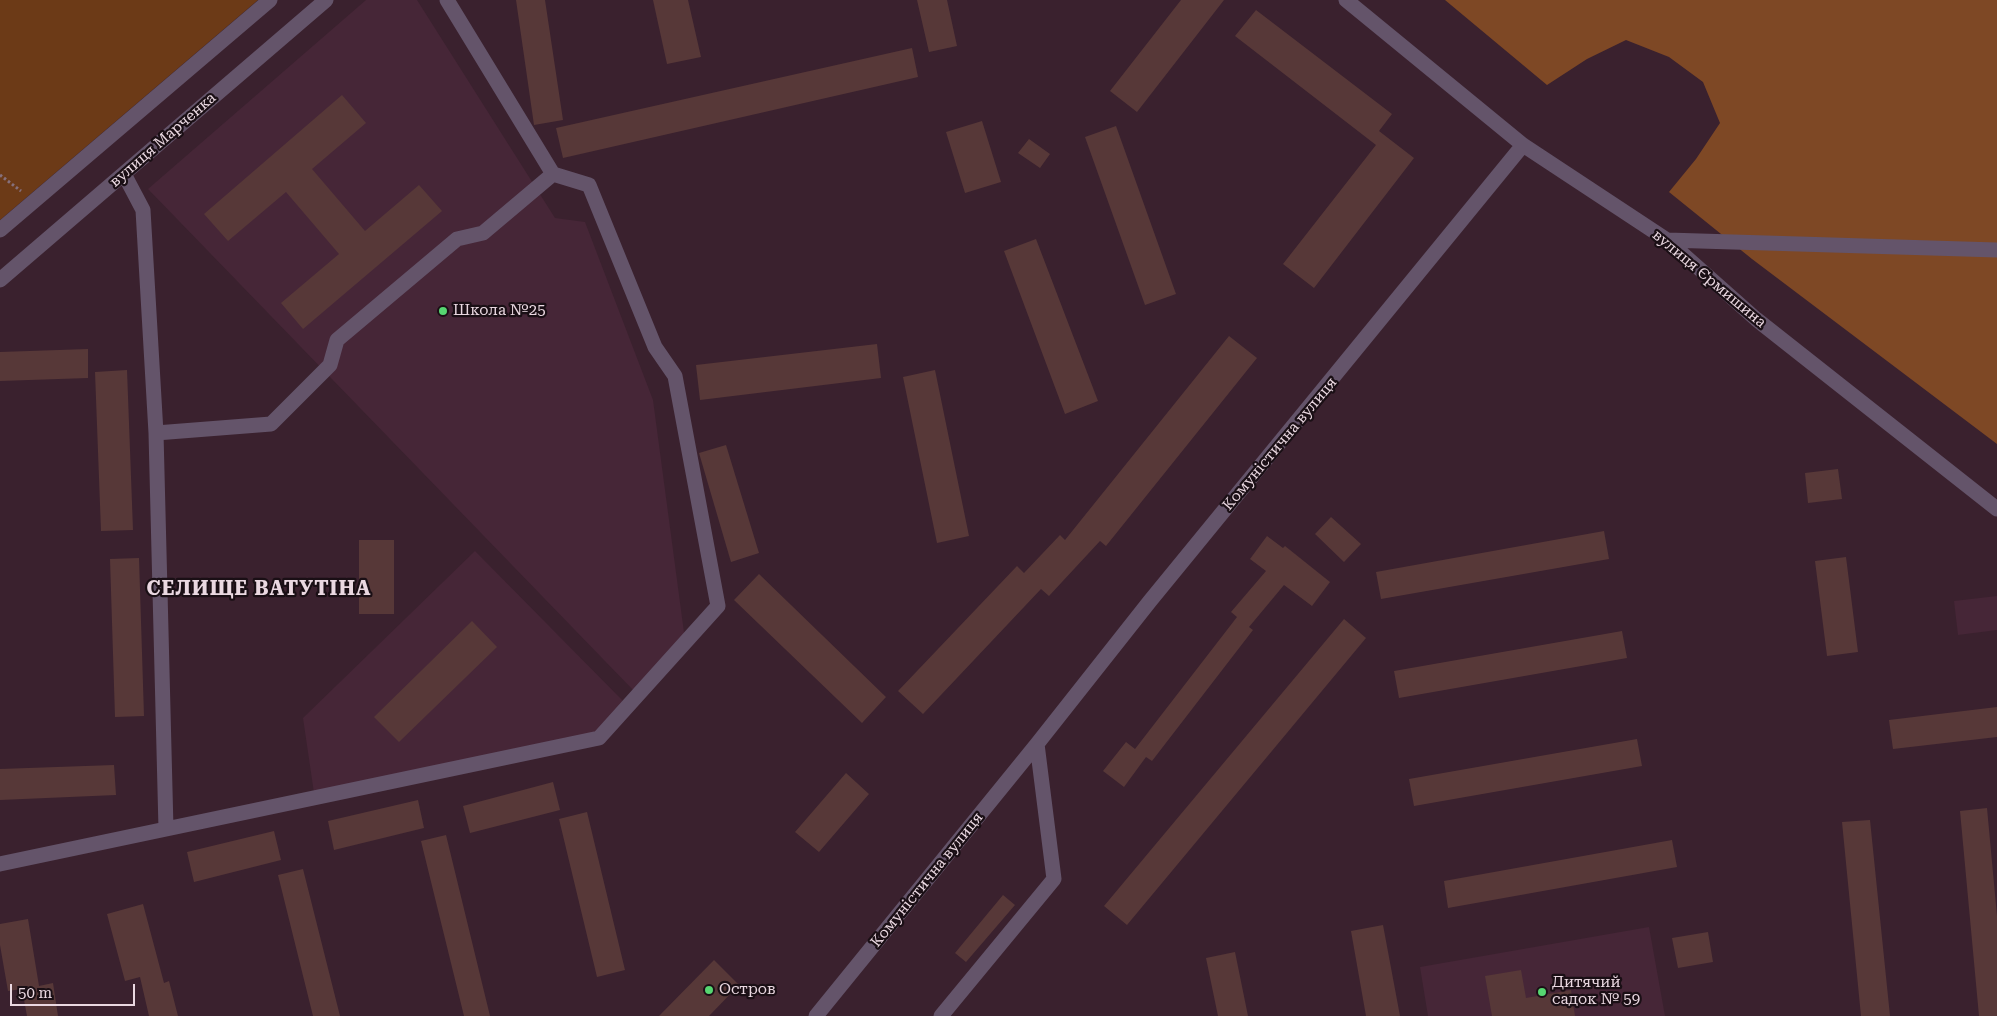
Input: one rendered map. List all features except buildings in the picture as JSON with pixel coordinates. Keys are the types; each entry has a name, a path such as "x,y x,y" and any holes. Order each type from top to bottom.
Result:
{"street":[{"path":"0,230 270,0"},
{"name":"вулиця Марченка","path":"0,280 326,0"},
{"path":"0,864 599,738 718,606 675,376 655,347 588,185 553,174 447,0"},
{"name":"вулиця Єрмишина","path":"1346,0 1523,145 1667,240 1756,319 1997,509"},
{"name":"Комуністична вулиця","path":"816,1016 1038,744 1150,601 1356,352 1523,145"},
{"path":"124,174 143,210 156,433 166,829"},
{"path":"156,433 271,424 330,364 337,340 457,239 483,233 553,174"},
{"path":"1667,240 1997,250"},
{"path":"941,1016 1054,879 1038,744"}],"path":[{"path":"0,175 34,201"}],"shaded area":[{"path":"0,0 258,0 0,220"},
{"name":"Школа №25","path":"366,0 417,0 555,218 585,222 653,400 685,640 634,691 148,189"},
{"path":"1445,0 1997,0 1997,444 1752,259 1669,192 1696,159 1720,123 1703,82 1669,57 1626,40 1587,59 1547,85"},
{"path":"475,551 624,702 596,732 314,793 303,718"},
{"path":"1997,596 1997,630 1958,635 1954,601"},
{"name":"Дитячий садок № 59","path":"1649,927 1665,1016 1428,1016 1420,967"}],"place":[{"name":"Школа №25","path":"443,311"},
{"name":"Остров","path":"709,990"},
{"name":"Дитячий садок № 59","path":"1542,992"}],"district":[{"name":"СЕЛИЩЕ ВАТУТІНА","path":"259,589"}]}
